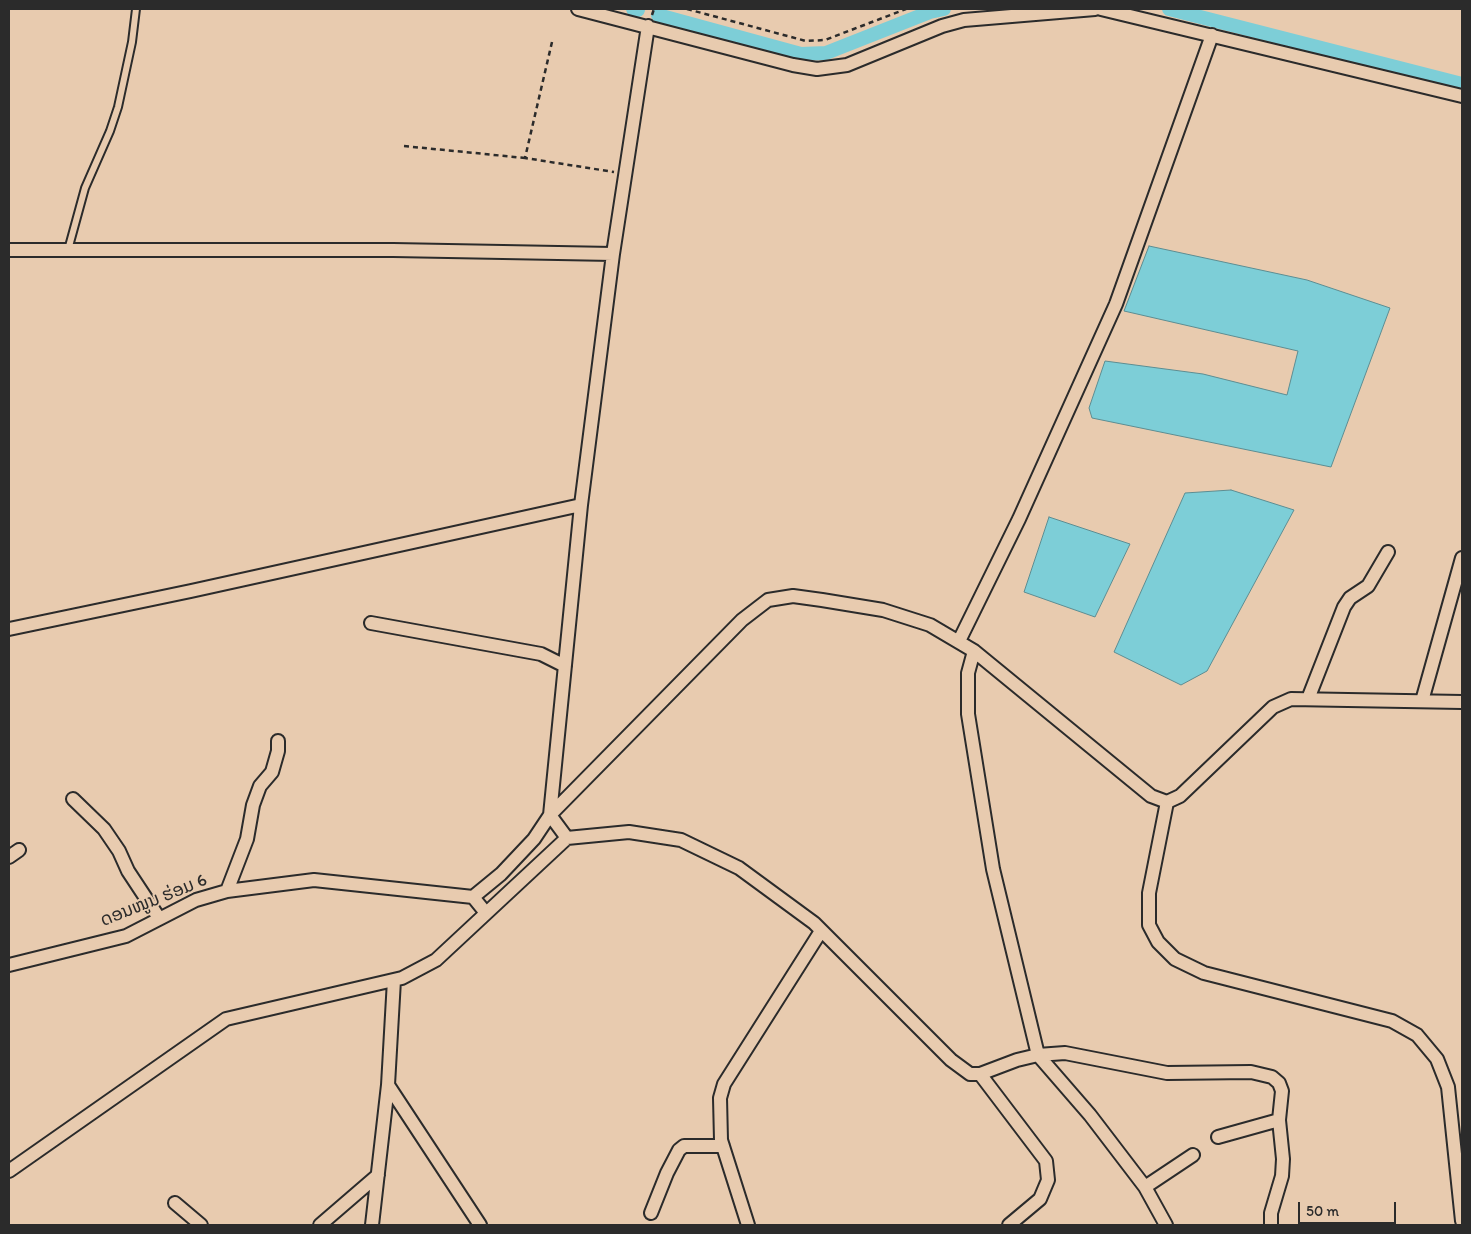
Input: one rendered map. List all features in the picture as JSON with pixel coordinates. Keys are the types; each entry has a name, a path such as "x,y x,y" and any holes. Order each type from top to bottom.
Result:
{"street":[{"path":"578,9 793,65 817,69 847,65 942,26 964,20 1095,9"},
{"path":"1101,9 1462,96"},
{"path":"567,838 550,815 581,505 613,254 648,26"},
{"path":"959,641 1019,520 1113,311 1212,35"},
{"path":"9,250 393,250 613,254"},
{"path":"9,629 581,505"},
{"path":"1308,699 1344,607 1350,598 1368,586 1388,552"},
{"path":"1422,701 1462,558"},
{"path":"486,913 473,897 501,874 527,846 550,815 742,620 768,600 793,596 883,610 930,625 974,651 1150,796 1166,802 1180,796 1273,707 1291,699 1462,702"},
{"path":"371,623 541,654 565,666"},
{"path":"974,651 967,679 968,714 993,869 1038,1055 1090,1115 1145,1187 1166,1225"},
{"path":"227,891 247,839 253,805 260,786 272,772 278,751 278,741"},
{"path":"73,799 109,836 119,851 128,871 159,918"},
{"path":"1166,802 1149,892 1149,925 1158,942 1175,959 1204,972 1392,1021 1417,1035 1436,1059 1448,1087 1462,1221"},
{"path":"9,1171 226,1019 402,978 436,960 567,838 629,832 681,840 710,852 739,868 814,923 951,1060 970,1074 980,1074 1017,1060 1038,1055 1065,1053 1167,1073 1220,1071 1272,1077 1279,1083 1282,1090 1279,1120 1283,1160 1282,1176 1271,1213 1271,1225"},
{"name":"ດອນໜູນ ຮ່ອມ 6","path":"9,965 126,936 196,900 227,891 314,880 473,897"},
{"path":"748,1225 723,1146 718,1113 720,1098 724,1084 821,931"},
{"path":"372,1225 388,1085 394,980"},
{"path":"980,1074 1046,1161 1048,1180 1040,1199 1009,1225"},
{"path":"388,1085 480,1225"},
{"path":"1218,1137 1279,1120"},
{"path":"651,1214 667,1173 679,1150 684,1146 691,1145 723,1146"},
{"path":"1145,1187 1193,1155"},
{"path":"320,1225 378,1175"},
{"path":"175,1203 201,1225"}],"lane":[{"path":"68,250 84,188 110,131 118,107 132,42 136,9"}],"path":[{"path":"687,9 806,41 825,40 906,9"},
{"path":"525,158 552,42"},
{"path":"404,146 525,158 625,173"}],"water":[{"path":"1149,246 1307,280 1390,308 1331,467 1092,418 1089,408 1105,361 1203,374 1287,395 1298,351 1124,311"},
{"path":"1231,490 1294,510 1207,671 1181,685 1114,652 1185,493"},
{"path":"1049,517 1130,544 1095,617 1024,592"}],"waterway":[{"path":"633,9 638,10"},
{"path":"658,15 801,54 826,53 930,12 944,9"},
{"path":"1169,9 1462,84"}]}
